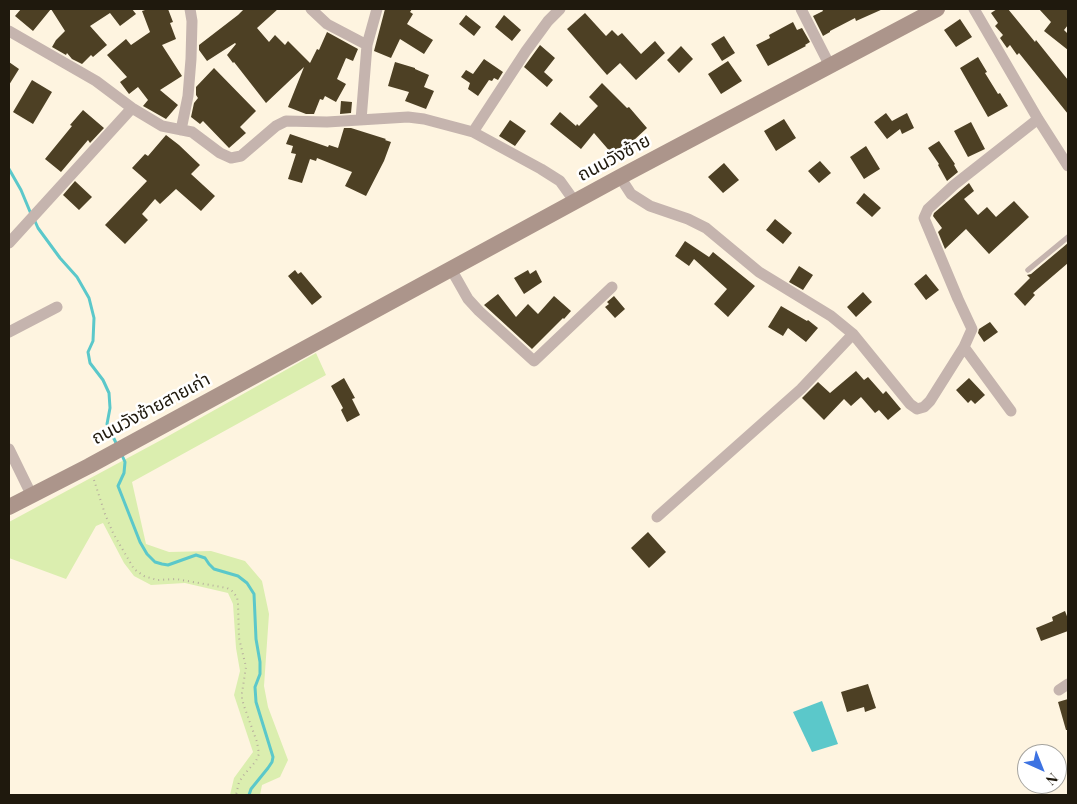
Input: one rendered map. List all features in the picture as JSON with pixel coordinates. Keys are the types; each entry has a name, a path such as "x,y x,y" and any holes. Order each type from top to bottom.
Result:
{"main road":[{"name":"ถนนวังซ้าย","path":"312,344 936,9"},
{"name":"ถนนวังซ้ายสายเก่า","path":"9,507 89,466 312,344"}],"street":[{"path":"181,130 188,96 191,59 192,21 190,9"},
{"path":"310,9 327,24 367,45"},
{"path":"361,120 367,45 377,9"},
{"path":"473,132 526,51 548,21 560,9"},
{"path":"801,9 830,66"},
{"path":"974,9 1038,119 1068,165"},
{"path":"9,31 96,81 132,108 162,126 192,132 220,153 231,158 241,156 276,126 286,121 327,122 408,117 424,119 473,132 541,169 560,181 575,202"},
{"path":"9,243 132,108"},
{"path":"620,177 630,194 650,206 688,219 706,228 759,272 831,316 853,334 916,409 924,407 930,401 964,347 972,329 924,218 928,208 954,185 1038,119"},
{"path":"451,269 468,299 534,361 612,287"},
{"path":"9,332 57,308"},
{"path":"657,518 801,389 853,334"},
{"path":"964,347 1012,411"},
{"path":"9,449 32,496"}],"lane":[{"path":"1028,270 1068,237"}],"path":[{"path":"89,466 105,514 134,569 144,576 156,580 176,579 227,588 237,597 239,638 246,666 242,699 257,742 258,754 256,761 239,782 236,795"}],"green space":[{"path":"316,353 326,375 132,482 146,544 169,552 211,551 245,561 262,581 269,614 264,686 268,707 288,760 280,777 262,785 260,795 230,795 234,778 253,752 234,695 240,671 236,648 233,604 228,593 185,583 151,585 134,576 124,563 103,523 96,526 66,579 9,558 9,522 163,439"}],"water":[{"path":"822,701 838,744 812,752 793,712"}],"building":[{"path":"21,9 51,9 33,31 15,16"},
{"path":"51,9 132,9 136,14 120,26 110,13 90,26 107,45 93,57 91,55 82,64 72,59 67,53 66,55 52,47 65,31"},
{"path":"148,9 168,9 173,22 170,23 176,39 162,45 182,76 160,90 178,105 166,119 143,106 148,100 138,87 129,94 120,82 127,77 107,55 126,39 131,45 150,32 142,11"},
{"path":"244,9 278,9 257,28 269,42 275,35 285,45 288,41 310,63 317,49 319,50 327,32 358,49 353,61 346,58 337,79 346,84 336,102 325,96 323,100 320,99 314,114 306,114 288,107 304,67 266,103 227,55 235,43 207,61 199,50 199,45"},
{"path":"385,9 412,9 410,12 413,14 407,24 433,40 424,54 400,39 391,58 374,51"},
{"path":"822,9 883,9 856,21 855,18 823,36 813,16 823,11"},
{"path":"997,9 1008,9 1068,80 1068,114 1019,53 1017,55 1010,45 1007,48 1000,38 1003,35 995,26 998,23 991,13"},
{"path":"1039,9 1068,9 1068,25 1064,30 1068,34 1068,50 1044,31 1051,22"},
{"path":"585,13 606,36 612,30 618,36 622,33 641,54 655,41 665,53 636,80 620,63 607,75 567,29"},
{"path":"466,15 481,27 474,36 459,24"},
{"path":"504,15 521,30 512,41 495,27"},
{"path":"960,19 972,37 956,47 944,30"},
{"path":"793,22 797,30 802,28 810,42 768,66 756,45 770,38 769,35"},
{"path":"724,36 735,53 722,61 711,44"},
{"path":"540,45 555,58 544,72 553,80 547,87 524,67"},
{"path":"681,46 693,59 679,73 667,60"},
{"path":"978,57 987,72 985,73 1008,106 988,117 960,68"},
{"path":"484,59 503,72 498,80 494,78 492,81 489,80 478,96 468,89 470,83 461,77 466,70 473,74"},
{"path":"728,61 742,81 721,94 708,74"},
{"path":"9,62 19,69 9,85"},
{"path":"395,62 415,68 429,75 424,87 434,91 426,109 405,101 409,92 388,86"},
{"path":"214,68 256,111 240,127 246,133 229,148 203,121 200,124 191,117 194,103 198,98 196,87"},
{"path":"32,80 52,92 33,124 13,112"},
{"path":"602,83 627,108 629,107 647,128 613,155 594,133 581,149 550,124 560,112 576,126 577,124 579,126 598,106 589,97"},
{"path":"341,101 352,102 351,113 340,114"},
{"path":"83,110 104,128 90,143 88,140 61,172 45,159"},
{"path":"886,113 892,121 907,113 914,128 902,134 900,129 887,139 874,122"},
{"path":"784,119 796,138 776,151 764,131"},
{"path":"510,120 526,131 515,146 499,136"},
{"path":"971,122 985,149 968,157 954,131"},
{"path":"344,128 351,128 391,142 384,161 366,196 345,186 352,172 317,158 316,161 310,159 302,183 288,179 296,154 291,153 293,146 286,144 290,134 328,147 329,145 338,148"},
{"path":"166,135 200,165 191,174 215,196 201,211 176,189 160,204 155,199 142,214 148,220 125,244 105,225 147,181 132,168 145,154 148,156"},
{"path":"939,141 955,164 958,172 947,181 939,164 928,148"},
{"path":"866,146 880,169 864,179 850,157"},
{"path":"820,161 831,173 819,183 808,171"},
{"path":"724,163 739,180 723,193 708,177"},
{"path":"75,181 92,197 79,210 63,195"},
{"path":"969,183 974,191 964,199 978,215 987,207 996,217 1014,201 1029,217 989,254 966,229 945,249 938,232 942,228 933,216 934,213"},
{"path":"864,193 881,208 872,217 856,203"},
{"path":"775,219 792,233 783,244 766,230"},
{"path":"685,241 709,257 713,252 755,286 728,317 714,304 727,289 694,259 689,266 675,256"},
{"path":"1068,243 1068,263 1033,293 1035,295 1025,306 1014,294 1030,278 1027,275 1031,274"},
{"path":"799,266 813,275 803,290 789,282"},
{"path":"295,270 298,274 301,272 322,297 312,305 288,276"},
{"path":"528,270 530,274 536,270 542,282 524,294 514,278"},
{"path":"926,274 939,290 926,300 914,284"},
{"path":"863,292 872,302 856,317 847,307"},
{"path":"498,294 516,317 528,304 538,314 554,296 571,311 532,349 484,305"},
{"path":"614,296 625,309 615,318 605,307 609,304 607,302"},
{"path":"781,306 808,320 818,328 806,342 788,328 783,336 768,327"},
{"path":"990,322 998,332 984,342 978,333 979,329"},
{"path":"856,371 864,380 868,377 883,394 886,391 901,409 888,420 879,410 875,413 861,397 851,406 844,399 824,420 802,398 818,382 830,393"},
{"path":"344,378 355,398 352,399 360,415 347,422 341,410 343,408 331,386"},
{"path":"969,378 985,395 975,404 971,400 968,403 956,390"},
{"path":"648,532 666,552 649,568 631,548"},
{"path":"1065,611 1068,619 1068,631 1041,641 1036,628 1053,621 1052,617"},
{"path":"868,684 876,708 865,712 864,707 847,712 841,692"},
{"path":"1068,699 1068,730 1066,730 1058,702"}],"waterway":[{"path":"9,169 21,190 31,214"},
{"path":"34,219 38,228 60,258 77,277 89,298 94,318 93,341 88,352 90,363 103,380 109,393 110,408 107,424 117,445"},
{"path":"121,453 125,462 124,473 118,486 140,542 147,554 155,562 168,565 196,555 205,558 214,569 238,576 247,583 254,594 256,639 260,662 260,674 255,687 256,702 273,757 272,762 251,789 249,795"}]}
